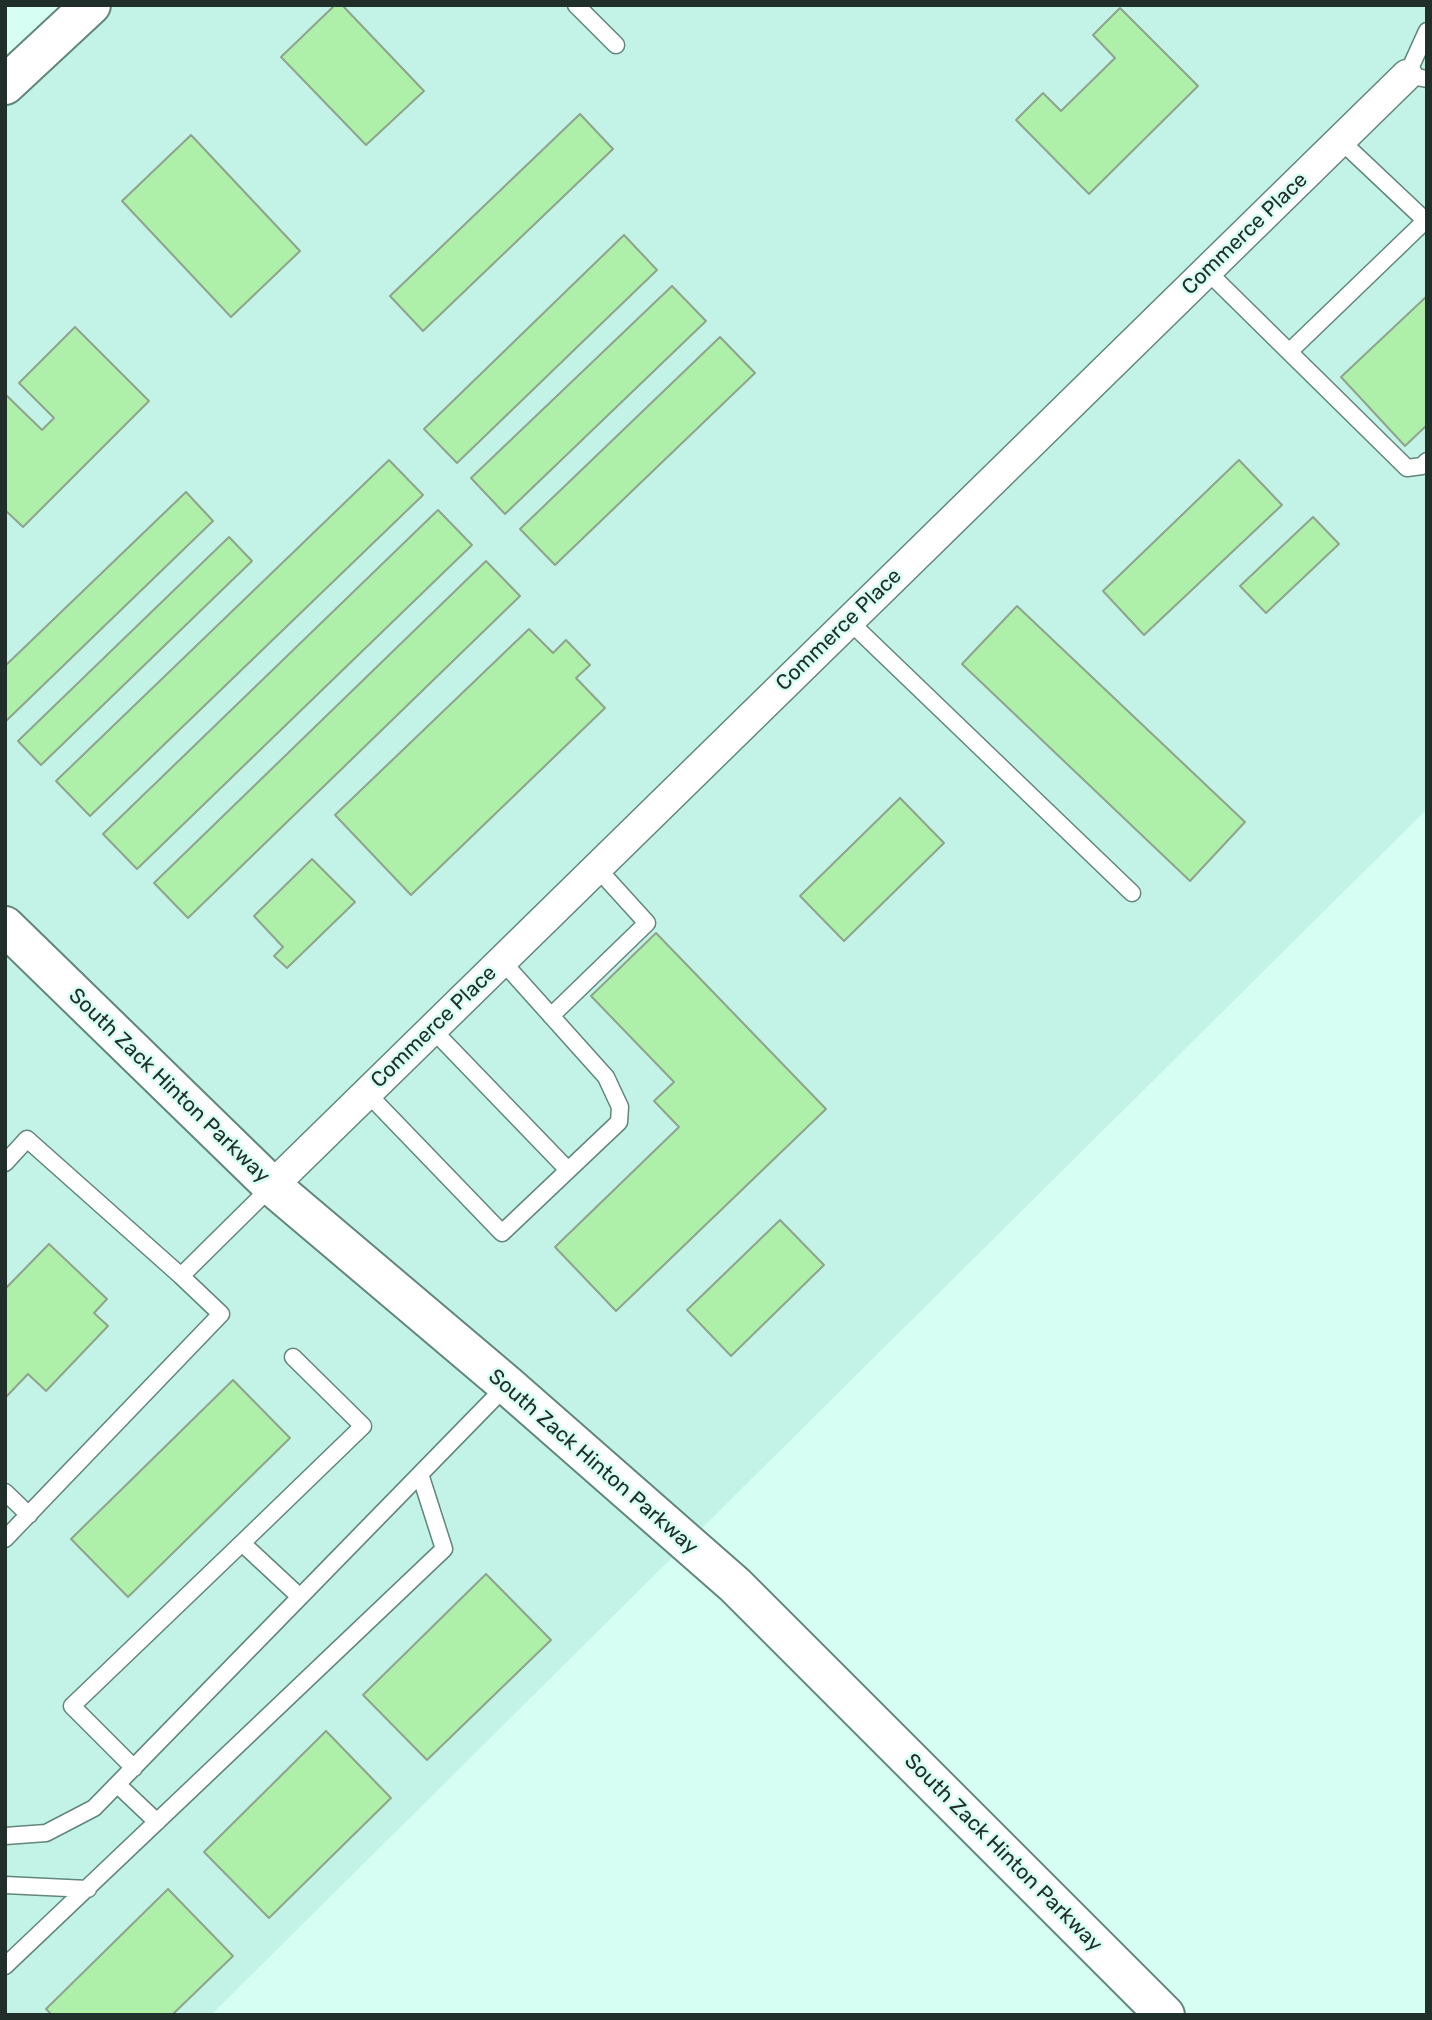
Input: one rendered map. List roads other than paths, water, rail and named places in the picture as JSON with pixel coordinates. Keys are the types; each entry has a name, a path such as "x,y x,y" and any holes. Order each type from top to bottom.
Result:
{"main road":[{"path":"5,85 91,5"},
{"name":"South Zack Hinton Parkway","path":"5,926 272,1186 507,1385 734,1585 1165,2015"}],"street":[{"name":"Commerce Place","path":"272,1186 1340,140 1417,77"}],"lane":[{"path":"576,5 616,45"},
{"path":"1417,77 1427,31"},
{"path":"1289,352 1426,221 1340,140"},
{"path":"1207,271 1407,468 1422,466 1427,461"},
{"path":"849,621 1132,893"},
{"path":"551,1016 647,923 597,868"},
{"path":"367,1093 502,1233 619,1122 620,1107 606,1077 502,961"},
{"path":"432,1029 568,1170"},
{"path":"5,1163 27,1139 221,1314 5,1539"},
{"path":"181,1276 272,1186"},
{"path":"134,1768 72,1706 363,1426 293,1357"},
{"path":"5,1836 46,1833 94,1808 507,1385"},
{"path":"5,1966 444,1549 420,1474"},
{"path":"5,1492 29,1515"},
{"path":"242,1543 300,1597"},
{"path":"118,1785 158,1822"},
{"path":"5,1885 88,1889"}]}
